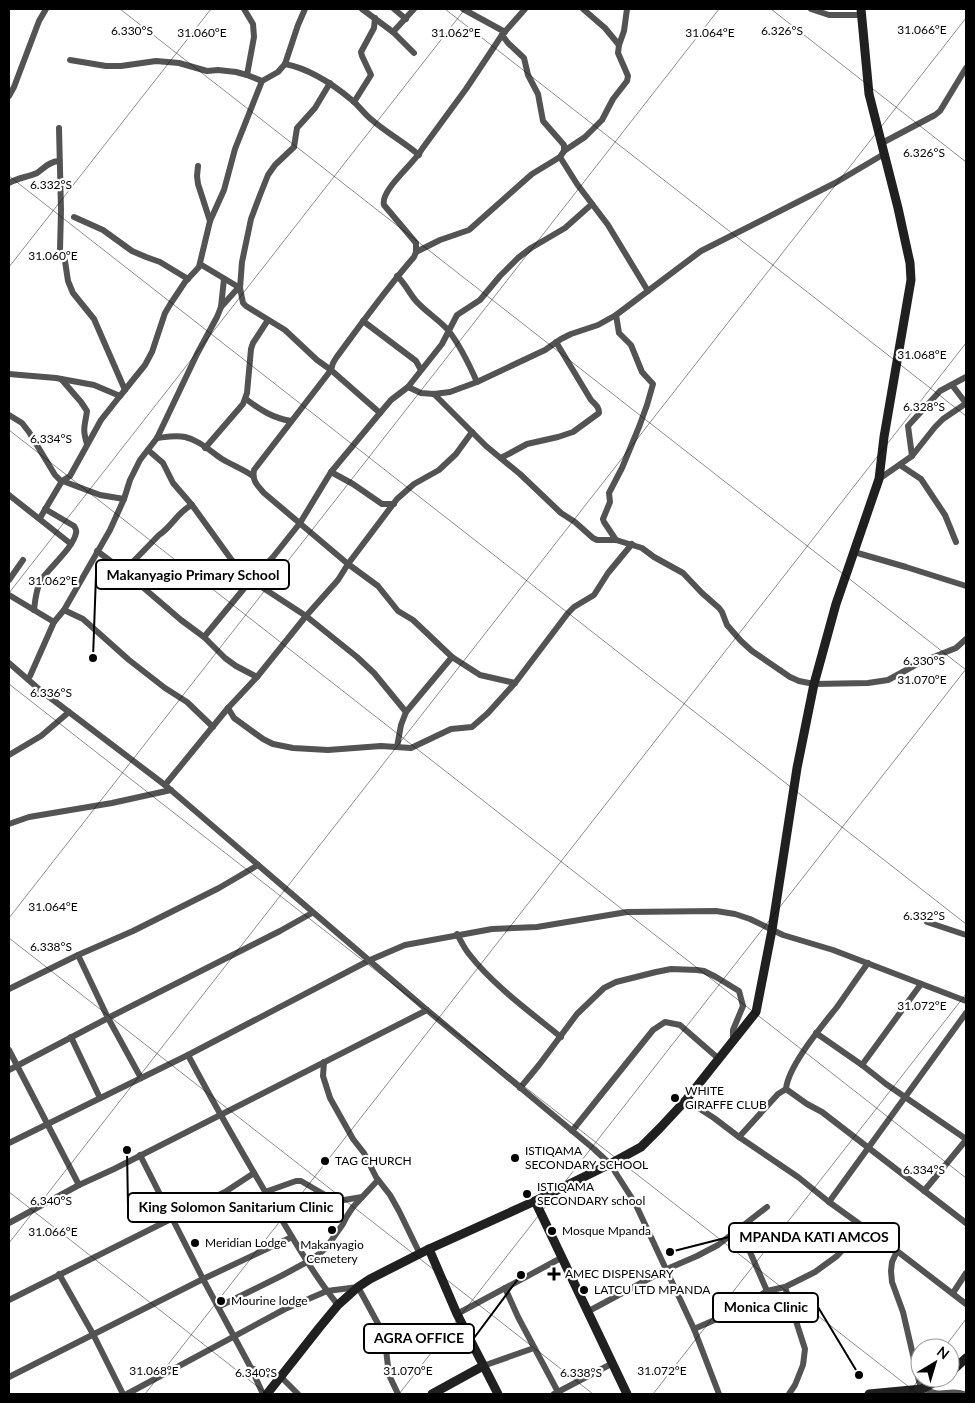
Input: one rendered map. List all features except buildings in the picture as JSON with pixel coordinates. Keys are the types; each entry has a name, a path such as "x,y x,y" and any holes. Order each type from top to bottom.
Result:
{"street":[{"path":"9,96 39,21 46,9"},
{"path":"244,9 253,24 254,37 247,75"},
{"path":"40,518 62,481 70,476 101,420 145,366 166,313 200,264 210,221 224,190 235,149 262,81 278,72 285,64 305,9"},
{"path":"394,9 406,19"},
{"path":"393,32 414,9"},
{"path":"464,9 504,34 508,43 524,58 528,74 538,94 543,121 564,145 562,154 648,291"},
{"path":"516,683 480,675 452,657 413,620 398,611 378,586 348,564 264,493 254,482 253,476 254,470 331,370 336,358 363,321 414,257 416,243 383,202 384,197 392,184 419,155 432,134 524,9"},
{"path":"583,9 597,20 619,46"},
{"path":"416,252 440,240 469,230 532,174 585,137 602,120 627,81 628,76 618,53 627,9"},
{"path":"267,1394 318,1328 338,1305 358,1287 380,1273 535,1201 641,1147 686,1100 756,1012 772,930 789,816 814,684 836,604 879,479 884,437 911,280 910,263 898,208 869,94 862,12 828,15 811,9"},
{"path":"366,10 393,32 414,53"},
{"path":"354,102 371,75 361,52 374,28 375,18"},
{"path":"70,60 106,66 121,66 156,60 178,63 207,71 218,70 247,75 262,81"},
{"path":"285,64 296,66 330,83 354,102 372,121 419,155"},
{"path":"882,143 940,111 966,68"},
{"path":"330,83 316,108 297,128 292,150 268,175 251,219 239,288 243,303 246,306 286,330 380,413"},
{"path":"59,128 61,210 59,248 65,261 68,281 73,293 94,319 125,390"},
{"path":"408,387 421,393 450,392 545,350 571,334 598,325 616,315 701,251 835,183 884,154"},
{"path":"9,183 35,174 50,163 59,161"},
{"path":"198,166 198,184 210,221"},
{"path":"204,637 300,524 332,472 391,400 408,387 442,344 450,332 452,323 457,315 480,300 518,258 565,228 592,204"},
{"path":"74,217 103,230 132,251 160,262 188,279"},
{"path":"200,264 239,288"},
{"path":"397,276 418,302 450,332 469,364 476,382"},
{"path":"221,306 224,279"},
{"path":"30,676 54,622 64,610 110,530 133,473 140,460 157,438 221,306 239,288"},
{"path":"616,315 619,333 631,345 642,372 653,384 639,427 609,493 610,502 603,519 616,540"},
{"path":"205,448 233,417 246,399 251,349 268,320"},
{"path":"363,321 416,361 421,370"},
{"path":"501,458 526,444 573,432 599,413 597,405 587,394 556,342"},
{"path":"9,374 94,385 120,396"},
{"path":"912,456 908,426 940,392 966,377"},
{"path":"62,380 87,411 84,423 84,434 87,444"},
{"path":"879,479 912,456 935,427 964,404 965,402 952,385"},
{"path":"434,394 486,446 520,474 561,513 575,522 593,538 597,540 616,540 632,544 683,573 719,608 727,625 752,651 790,677 814,684 868,683 888,680 921,662 956,648 966,639"},
{"path":"246,399 268,415 291,421"},
{"path":"9,415 22,423 55,475 62,481 100,495 124,499"},
{"path":"280,419 281,434"},
{"path":"165,785 228,708 338,580 394,504 410,486 439,470 456,454 472,432"},
{"path":"157,438 179,436 195,440 223,460 253,476"},
{"path":"148,450 163,463 173,483 192,505 231,559 251,580 306,616 357,658 374,673 406,712"},
{"path":"900,465 922,479 945,515 956,542"},
{"path":"332,472 382,504 394,504"},
{"path":"9,495 71,544"},
{"path":"124,571 168,528 182,511 192,505"},
{"path":"34,610 41,580 71,544 76,533 74,526 45,509"},
{"path":"228,708 234,718 263,739 273,744 293,748 328,750 381,746 411,748 451,729 472,727 516,683 568,613 574,607 594,595 608,573 632,544"},
{"path":"97,551 204,637 225,658 256,677"},
{"path":"854,552 966,586"},
{"path":"9,580 23,560"},
{"path":"9,595 54,622"},
{"path":"64,610 83,619 129,660 165,688 187,702 213,727"},
{"path":"397,747 400,725 406,712 452,657"},
{"path":"9,663 40,690 171,790 312,913 610,1164 636,1203 694,1329 719,1394"},
{"path":"9,755 40,736 69,712"},
{"path":"9,824 30,817 112,803 171,790"},
{"path":"9,989 78,954 133,931 219,888 258,865"},
{"path":"9,1144 188,1055 370,960 406,945 457,934 492,929 537,927 627,912 716,911 735,914 783,935 833,950 966,1001"},
{"path":"9,1070 280,932 312,913"},
{"path":"928,922 966,935"},
{"path":"457,934 469,954 486,974 561,1037"},
{"path":"78,954 108,1018 141,1078"},
{"path":"738,1137 778,1094 786,1088 795,1065 816,1033 868,963"},
{"path":"520,1088 577,1014 604,988 616,982 656,972 671,969 704,971 740,994 743,1006 733,1030 733,1042"},
{"path":"862,1065 921,984"},
{"path":"9,1222 427,1010"},
{"path":"829,1202 966,1013"},
{"path":"572,1131 653,1030 661,1024 669,1022 680,1025 720,1059"},
{"path":"816,1033 966,1140 924,1191"},
{"path":"71,1037 100,1098"},
{"path":"9,1050 80,1185"},
{"path":"188,1055 265,1192 307,1262 338,1305"},
{"path":"324,1062 323,1076 330,1098 353,1139 364,1153 378,1180 390,1195 420,1254"},
{"path":"786,1088 807,1104 822,1112 966,1223"},
{"path":"686,1100 790,1172 897,1250 966,1304"},
{"path":"140,1156 263,1394"},
{"path":"9,1300 225,1192 254,1173"},
{"path":"218,1307 307,1262 326,1248 343,1224 349,1211 378,1180"},
{"path":"265,1192 301,1181 338,1201 362,1197"},
{"path":"535,1201 587,1312 614,1363 627,1394"},
{"path":"587,1312 718,1244 767,1207"},
{"path":"694,1329 735,1311 767,1292 785,1287 815,1272 837,1256 864,1227"},
{"path":"740,1229 767,1292"},
{"path":"9,1377 203,1279 292,1237"},
{"path":"429,1249 458,1314 498,1394"},
{"path":"897,1250 892,1262 892,1282 903,1312 923,1390"},
{"path":"458,1314 562,1258"},
{"path":"953,1293 966,1273"},
{"path":"59,1274 125,1394 285,1309 327,1291 358,1287"},
{"path":"358,1287 382,1331 389,1375 398,1394"},
{"path":"785,1287 805,1349 803,1365 795,1386 789,1394"},
{"path":"504,1288 556,1393 614,1363"},
{"path":"432,1394 484,1366 534,1348"},
{"path":"251,1368 281,1377 298,1394"},
{"path":"869,1394 923,1390 936,1394 958,1392 964,1394"}],"place":[{"name":"Makanyagio Primary School","path":"93,658"},
{"name":"WHITE GIRAFFE CLUB","path":"675,1098"},
{"name":"King Solomon Sanitarium Clinic","path":"127,1150"},
{"name":"ISTIQAMA SECONDARY SCHOOL","path":"515,1158"},
{"name":"TAG CHURCH","path":"325,1161"},
{"name":"ISTIQAMA SECONDARY school","path":"527,1194"},
{"name":"Makanyagio Cemetery","path":"332,1230"},
{"name":"Mosque Mpanda","path":"552,1231"},
{"name":"Meridian Lodge","path":"195,1243"},
{"name":"MPANDA KATI AMCOS","path":"670,1252"},
{"name":"AMEC DISPENSARY","path":"554,1274"},
{"name":"AGRA OFFICE","path":"521,1275"},
{"name":"LATCU LTD MPANDA","path":"584,1290"},
{"name":"Mourine lodge","path":"221,1301"},
{"name":"Monica Clinic","path":"859,1375"}]}
